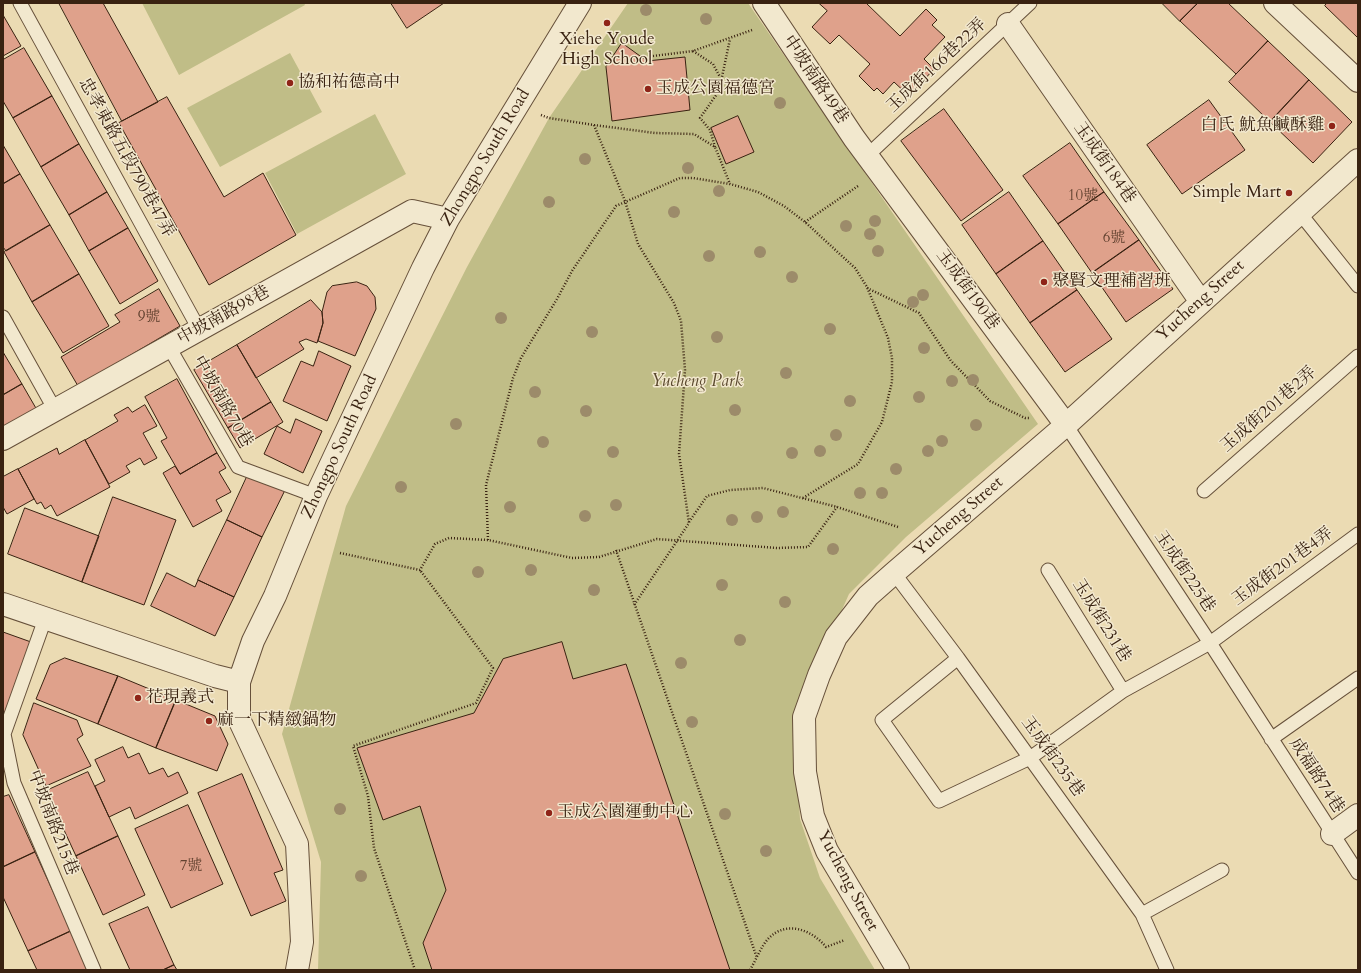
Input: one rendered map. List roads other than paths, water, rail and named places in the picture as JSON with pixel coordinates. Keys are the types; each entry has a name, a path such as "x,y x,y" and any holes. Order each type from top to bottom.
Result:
{"street":[{"name":"Zhongpo South Road","path":"297,970 302,942 297,844 239,719 239,682 253,641 275,596 316,496 423,268 448,219 580,3"},
{"name":"中坡南路49巷","path":"764,3 854,138 868,155"},
{"path":"1275,3 1358,81"},
{"name":"玉成街184巷","path":"1008,24 1201,302"},
{"name":"玉成街190巷","path":"868,155 1066,425"},
{"name":"Yucheng Street","path":"898,970 826,851 812,816 805,772 804,717 819,675 836,637 868,596 1066,425 1358,160"},
{"name":"中坡南路98巷","path":"3,439 200,331 412,211 448,219"},
{"path":"3,604 215,676 239,682"},
{"path":"1332,834 1358,815"}],"lane":[{"name":"忠孝東路五段790巷47弄","path":"20,3 200,331"},
{"name":"玉成街166巷22弄","path":"868,155 1030,3"},
{"path":"1299,212 1358,286"},
{"path":"3,317 55,410"},
{"name":"中坡南路70巷","path":"169,347 238,466 316,496"},
{"name":"玉成街201巷2弄","path":"1204,491 1358,356"},
{"name":"玉成街225巷","path":"1066,425 1210,643 1271,739"},
{"name":"玉成街201巷4弄","path":"958,658 882,720 939,801 1030,758 1123,690 1210,643 1358,534"},
{"name":"玉成街231巷","path":"1048,570 1123,690"},
{"name":"玉成街235巷","path":"894,573 958,658 1142,914 1168,970"},
{"name":"中坡南路215巷","path":"45,619 4,734 14,783 94,970"},
{"path":"1271,739 1358,678"},
{"name":"成福路74巷","path":"1271,739 1358,873"},
{"path":"1142,914 1222,870"}],"place":[{"name":"Xiehe Youde High School","path":"607,23"},
{"name":"協和祐德高中","path":"290,83"},
{"name":"玉成公園福德宮","path":"648,89"},
{"name":"白氏 魷魚鹹酥雞","path":"1332,126"},
{"name":"Simple Mart","path":"1289,193"},
{"name":"聚賢文理補習班","path":"1044,282"},
{"name":"花現義式","path":"138,698"},
{"name":"麻一下精緻鍋物","path":"209,721"},
{"name":"玉成公園運動中心","path":"549,813"}],"park label":[{"name":"Yucheng Park","path":"697,382"}]}
